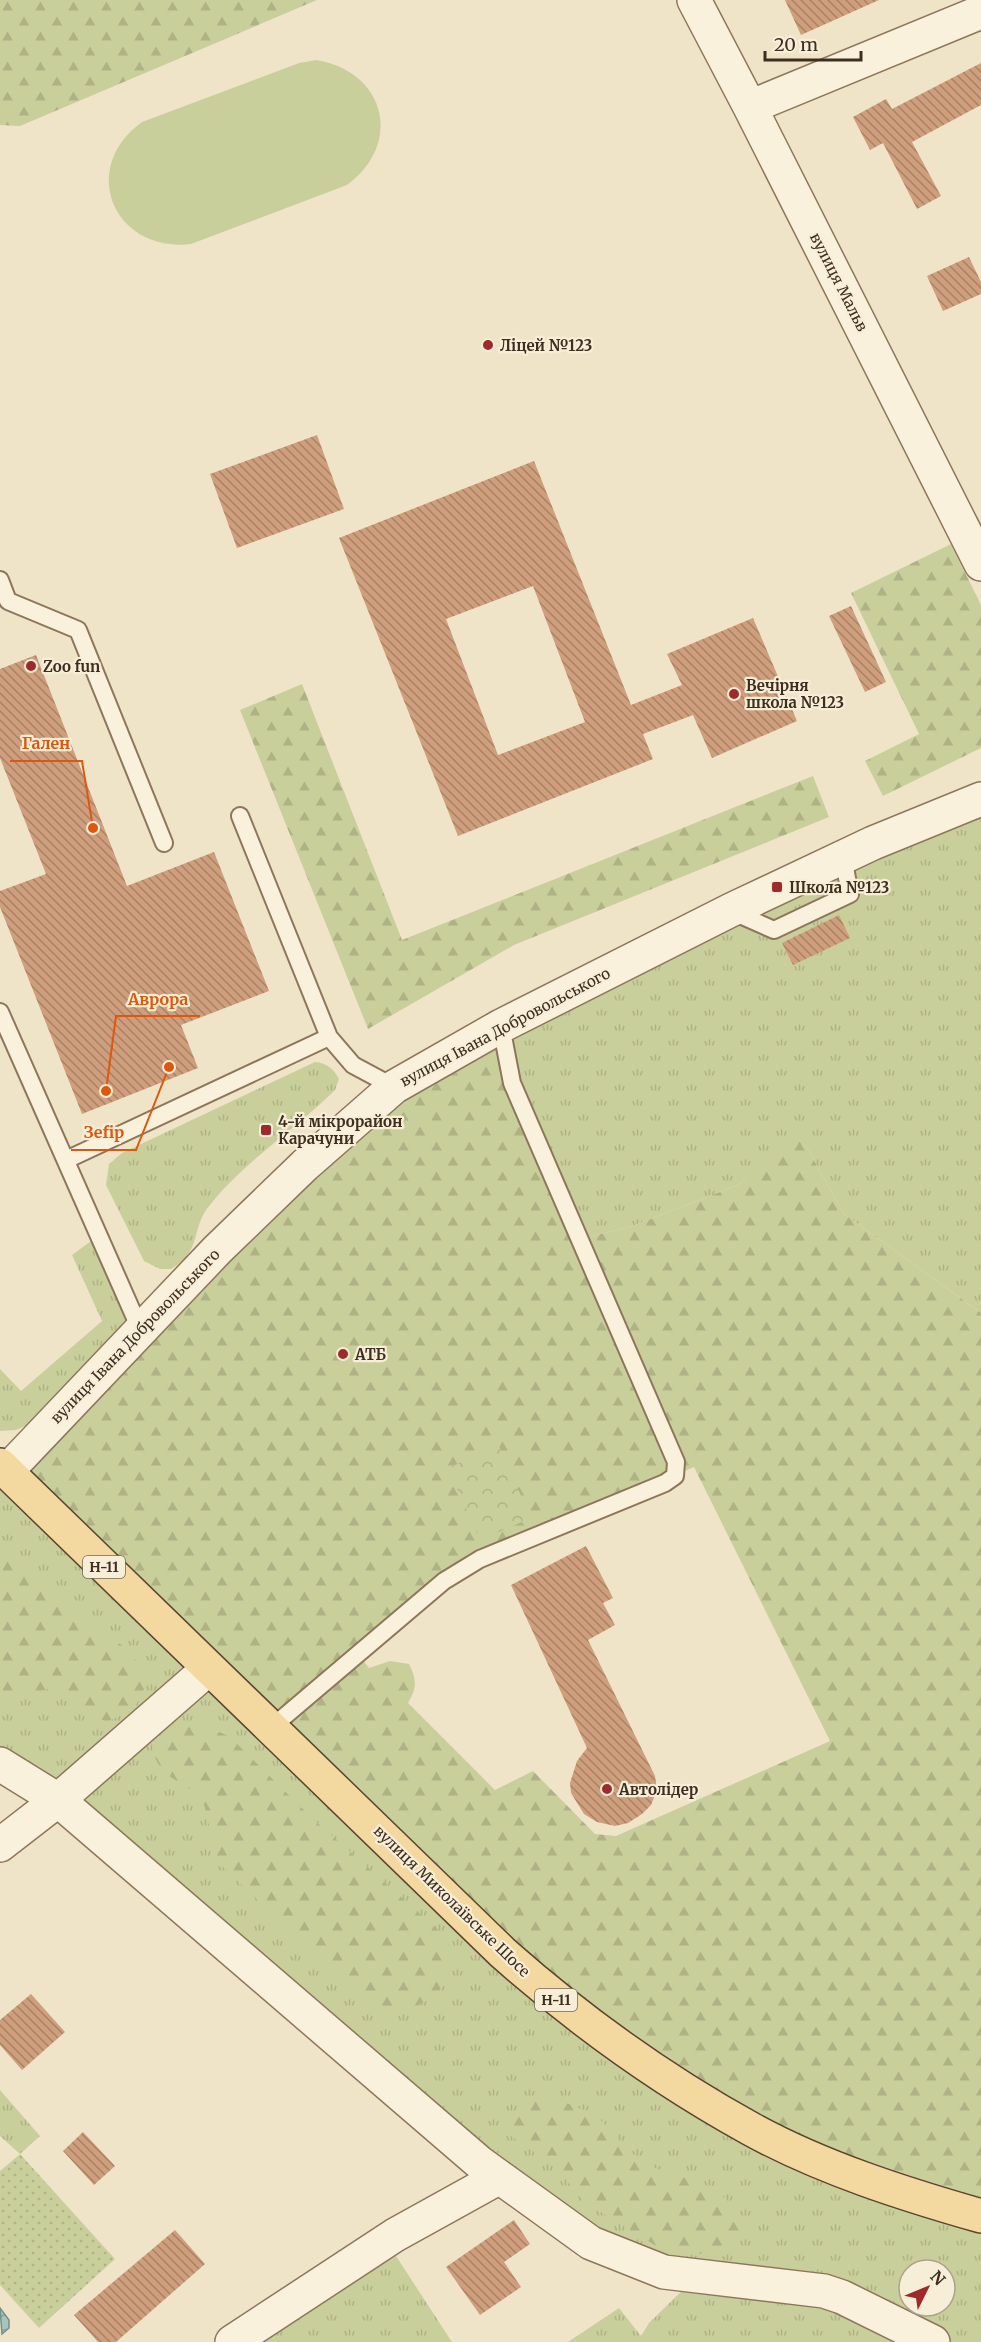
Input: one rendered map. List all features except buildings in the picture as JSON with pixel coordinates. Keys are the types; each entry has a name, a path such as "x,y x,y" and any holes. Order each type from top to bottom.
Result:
{"main road":[{"name":"вулиця Миколаївське Шосе","path":"3,1468 208,1670 272,1727 503,1953 559,2003 666,2080 753,2131 835,2167 981,2216"}],"street":[{"name":"вулиця Мальв","path":"694,0 981,564"},
{"path":"750,107 981,12"},
{"name":"вулиця Івана Добровольського","path":"3,1468 305,1165 394,1087 501,1026 731,910 843,856 981,799"},
{"path":"0,1845 58,1800 208,1670"},
{"path":"0,1764 58,1800 498,2178 591,2243 626,2259 664,2272 824,2291 842,2297 933,2342"},
{"path":"232,2342 395,2235 498,2178"}],"lane":[{"path":"0,580 8,601 78,630 164,843"},
{"path":"240,816 329,1037 353,1065 394,1087"},
{"path":"0,1012 140,1329"},
{"path":"272,1727 444,1581 480,1559 665,1483 675,1476 676,1462 512,1083 501,1026"},
{"path":"66,1160 329,1037"}],"green space":[{"path":"0,0 317,0 20,126 0,125"},
{"path":"316,60 339,67 358,78 371,93 379,111 380,130 376,149 365,168 347,185 191,244 164,243 141,235 124,221 113,204 109,183 112,162 123,141 142,122 299,63"},
{"path":"951,544 981,605 981,748 883,796 865,761 919,734 851,593"},
{"path":"302,684 402,940 813,776 829,817 514,945 368,1029 240,710"},
{"path":"981,799 981,1313 844,1214 807,1148 793,1134 738,1185 630,1227 579,1239 512,1083 501,1026"},
{"path":"501,1026 512,1083 579,1239 630,1227 738,1185 793,1133 807,1148 844,1214 981,1313 981,2216 835,2167 559,2003 6,1472 305,1165","holes":["694,1467 830,1741 616,1836 595,1834 533,1771 495,1790 408,1703 415,1684 409,1664 390,1661 369,1668 359,1655 480,1559"]},
{"path":"315,1062 327,1065 335,1072 339,1079 335,1090 224,1189 204,1214 192,1247 181,1262 171,1269 160,1269 144,1261 106,1185 109,1164 122,1153"},
{"path":"91,1241 128,1325 32,1423 16,1430 0,1431 0,1369 21,1391 102,1321 72,1255"},
{"path":"499,1446 531,1518 480,1540 448,1468"},
{"path":"0,1465 981,2216 981,2342 568,2342 619,2308 641,2336 649,2323 695,2278 626,2259 0,1764"},
{"path":"0,1540 76,1614 123,1646 140,1665 144,1689 134,1709 107,1722 80,1711 61,1688 54,1687 20,1697 0,1697"},
{"path":"197,1721 230,1737 312,1818 446,1937 452,1960 444,1984 436,1993 426,2001 403,2009 391,2010 378,2007 322,1961 218,1862 202,1796 161,1768 156,1760 151,1738 164,1729"},
{"path":"0,2090 40,2136 20,2154 0,2136"},
{"path":"538,2098 559,2100 596,2115 630,2152 655,2168 714,2188 741,2214 743,2230 733,2246 715,2253 680,2255 661,2249 583,2201 556,2167 511,2136 516,2118 523,2109"},
{"path":"20,2154 115,2259 39,2328 0,2285 0,2171"},
{"path":"396,2256 452,2342 257,2342 319,2301"}],"water":[{"path":"0,2308 9,2320 9,2328 2,2334"}],"place":[{"name":"Ліцей №123","path":"488,345"},
{"name":"Zoo fun","path":"31,666"},
{"name":"Вечірня школа №123","path":"734,694"},
{"name":"Гален","path":"93,828"},
{"name":"Школа №123","path":"777,887"},
{"name":"Зеfір","path":"169,1067"},
{"name":"Аврора","path":"106,1091"},
{"name":"4-й мікрорайон Карачуни","path":"266,1130"},
{"name":"АТБ","path":"343,1354"},
{"name":"Автолідер","path":"607,1789"}]}
